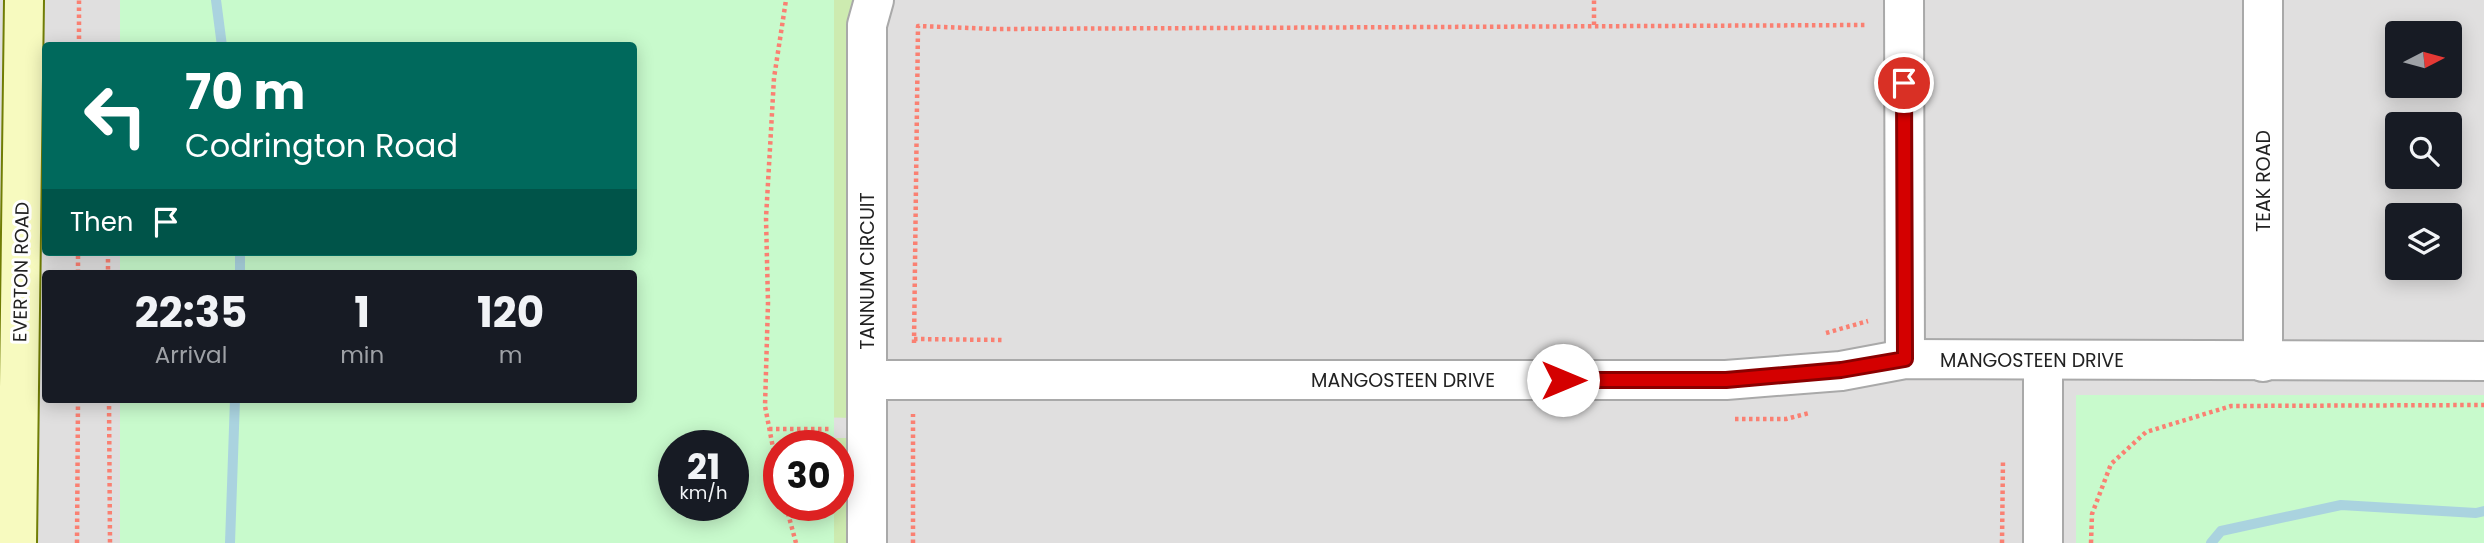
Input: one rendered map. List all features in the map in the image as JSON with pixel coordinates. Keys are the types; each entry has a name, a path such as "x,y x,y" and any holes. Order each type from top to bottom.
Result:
{"street":[{"name":"EVERTON ROAD","path":"17,543 11,198 24,0"},
{"name":"TANNUM CIRCUIT","path":"867,543 867,25 874,0"},
{"path":"1904,0 1905,359"},
{"name":"TEAK ROAD","path":"2263,0 2263,362"},
{"name":"MANGOSTEEN DRIVE","path":"867,380 1726,380 1841,370 1905,359 2484,361"},
{"path":"2043,361 2043,543"}],"path":[{"path":"79,0 79,42"},
{"path":"769,430 765,407 768,303 766,218 774,78 786,0"},
{"path":"1594,0 1594,25"},
{"path":"913,543 918,26 1009,29 1870,25"},
{"path":"77,543 78,403"},
{"path":"109,403 110,543"},
{"path":"2091,543 2092,514 2110,464 2146,432 2231,406 2484,405"},
{"path":"2002,543 2003,449"},
{"path":"790,521 796,543"}],"shaded area":[{"path":"0,0 2484,0 2484,543 0,543"}],"green space":[{"path":"120,0 834,0 834,430 763,430 763,521 834,521 834,543 120,543 120,403 637,403 637,270 120,270 120,256 637,256 637,42 120,42"},
{"path":"795,0 854,0 851,4 853,418 777,416"},
{"path":"2076,395 2484,395 2484,543 2076,543"},
{"path":"801,521 853,521 853,543 806,543"}],"waterway":[{"path":"216,0 221,42"},
{"path":"240,256 240,270"},
{"path":"230,543 235,403"},
{"path":"2211,543 2221,531 2341,505 2476,513 2484,511"}],"route":[{"path":"1563,380 1726,380 1841,370 1905,359 1904,83"}]}
